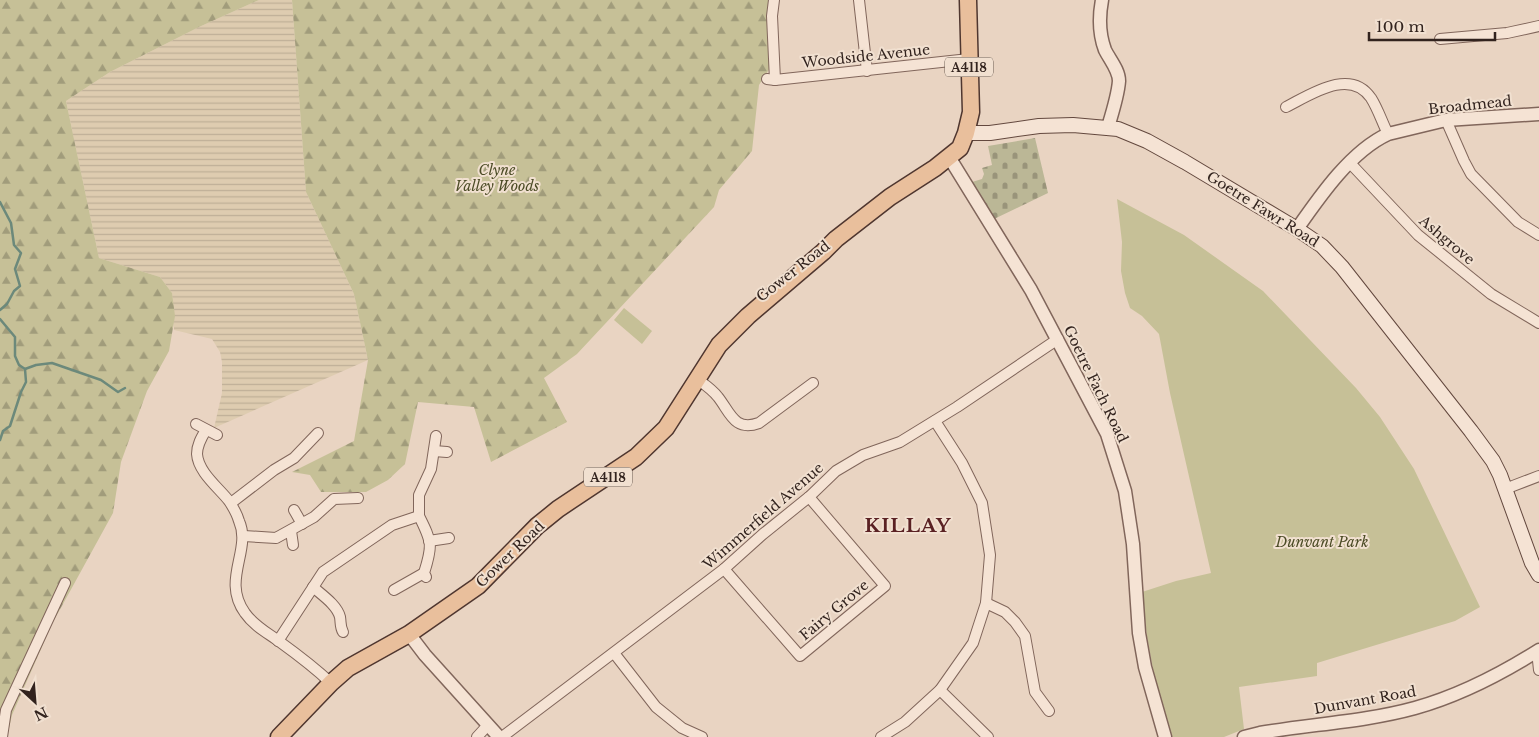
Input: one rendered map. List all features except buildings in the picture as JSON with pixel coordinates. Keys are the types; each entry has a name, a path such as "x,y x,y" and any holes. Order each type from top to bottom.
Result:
{"main road":[{"name":"Gower Road","path":"279,737 296,717 331,683 361,659 409,634 478,586 518,544 558,509 636,457 666,428 698,376 698,362 707,346 730,321 822,246 836,239 890,197 960,148 971,112 968,0"},
{"name":"Goetre Fawr Road","path":"966,133 990,133 1073,125 1118,129 1147,141 1186,162 1322,246 1342,267 1493,461 1532,563 1539,575"},
{"name":"Gower Road","path":"890,197 907,179 942,152 953,139 966,133"}],"street":[{"name":"Woodside Avenue","path":"774,0 771,79 867,71 969,59"},
{"path":"859,0 867,71"},
{"path":"1102,0 1100,24 1102,37 1119,81 1108,127"},
{"path":"1439,38 1507,33 1539,26"},
{"path":"1286,107 1327,87 1346,84 1355,85 1370,97 1388,134"},
{"name":"Broadmead","path":"1297,229 1350,162 1388,134 1446,120 1539,114"},
{"path":"1446,120 1471,174 1518,222 1539,235"},
{"name":"Goetre Fach Road","path":"948,157 1031,290 1107,434 1125,490 1133,544 1139,633 1145,667 1164,737"},
{"name":"Ashgrove","path":"1350,162 1418,235 1491,294 1539,323"},
{"name":"Wimmerfield Avenue","path":"500,737 724,569 809,497 836,471 863,455 900,442 935,422 1058,339"},
{"path":"698,376 717,396 736,422 744,426 758,423 814,383"},
{"path":"881,737 905,722 940,690 973,643 986,603 990,554 982,503 962,463 935,422"},
{"path":"196,424 217,435"},
{"path":"206,430 198,442 197,456 203,470 230,503 240,522 244,536 235,577 238,598 244,613 258,628 313,667 331,683"},
{"path":"230,503 274,470 294,458 318,433"},
{"path":"394,590 425,575 430,552 429,536 419,516 419,495 431,468 436,436"},
{"path":"434,451 447,452"},
{"path":"1505,489 1539,476"},
{"name":"Fairy Grove","path":"724,569 800,656 885,586 809,497"},
{"path":"244,536 276,538 314,517 334,499 358,498"},
{"path":"294,510 302,524"},
{"path":"278,641 323,572 392,525 419,516"},
{"path":"291,531 293,545"},
{"path":"429,541 449,538"},
{"path":"2,737 6,710 65,583"},
{"path":"313,587 334,606 340,617 340,626 343,632"},
{"path":"986,603 1005,612 1025,636 1036,692 1049,711"},
{"path":"409,634 425,655 500,737"},
{"path":"1538,650 1539,670"},
{"name":"Dunvant Road","path":"1244,737 1390,714 1414,708 1464,690 1505,670 1538,650"},
{"path":"614,653 656,707 682,728 702,737"},
{"path":"940,690 988,737"},
{"path":"477,737 488,726"}],"shaded area":[{"path":"259,0 292,0 306,192 354,294 368,360 214,428 222,393 222,362 220,352 212,339 174,330 172,293 160,277 99,258 66,101 110,72 199,27"}],"green space":[{"path":"0,0 259,0 199,27 110,72 66,101 99,258 160,277 172,293 175,316 169,351 147,391 121,462 113,513 52,624 12,715 7,737 0,737"},
{"name":"Clyne Valley Woods","path":"292,0 773,0 770,68 759,85 752,151 719,190 714,207 577,354 544,378 567,422 491,462 474,407 418,402 405,464 388,480 366,492 321,492 310,475 292,472 354,441 368,360 354,294 306,192"},
{"path":"1035,138 1048,193 994,219 972,182 982,179 984,174 982,168 992,165 988,146"},
{"name":"Dunvant Park","path":"1117,199 1184,235 1263,291 1356,388 1380,417 1414,469 1480,607 1455,621 1317,663 1317,676 1239,687 1244,729 1224,737 1172,737 1156,685 1147,637 1142,592 1176,581 1211,573 1170,393 1159,334 1142,316 1130,308 1125,293 1121,271 1122,242"},
{"path":"624,308 652,331 642,344 614,320"}],"waterway":[{"path":"0,202 11,223 14,245 21,253 15,269 20,286 14,291 7,304 0,310"},
{"path":"0,319 15,337 15,356 19,365 25,369 26,382 10,426 3,431 0,440"},
{"path":"25,369 36,365 52,363 101,380 118,392 125,388"}],"district":[{"name":"KILLAY","path":"908,525"}]}
